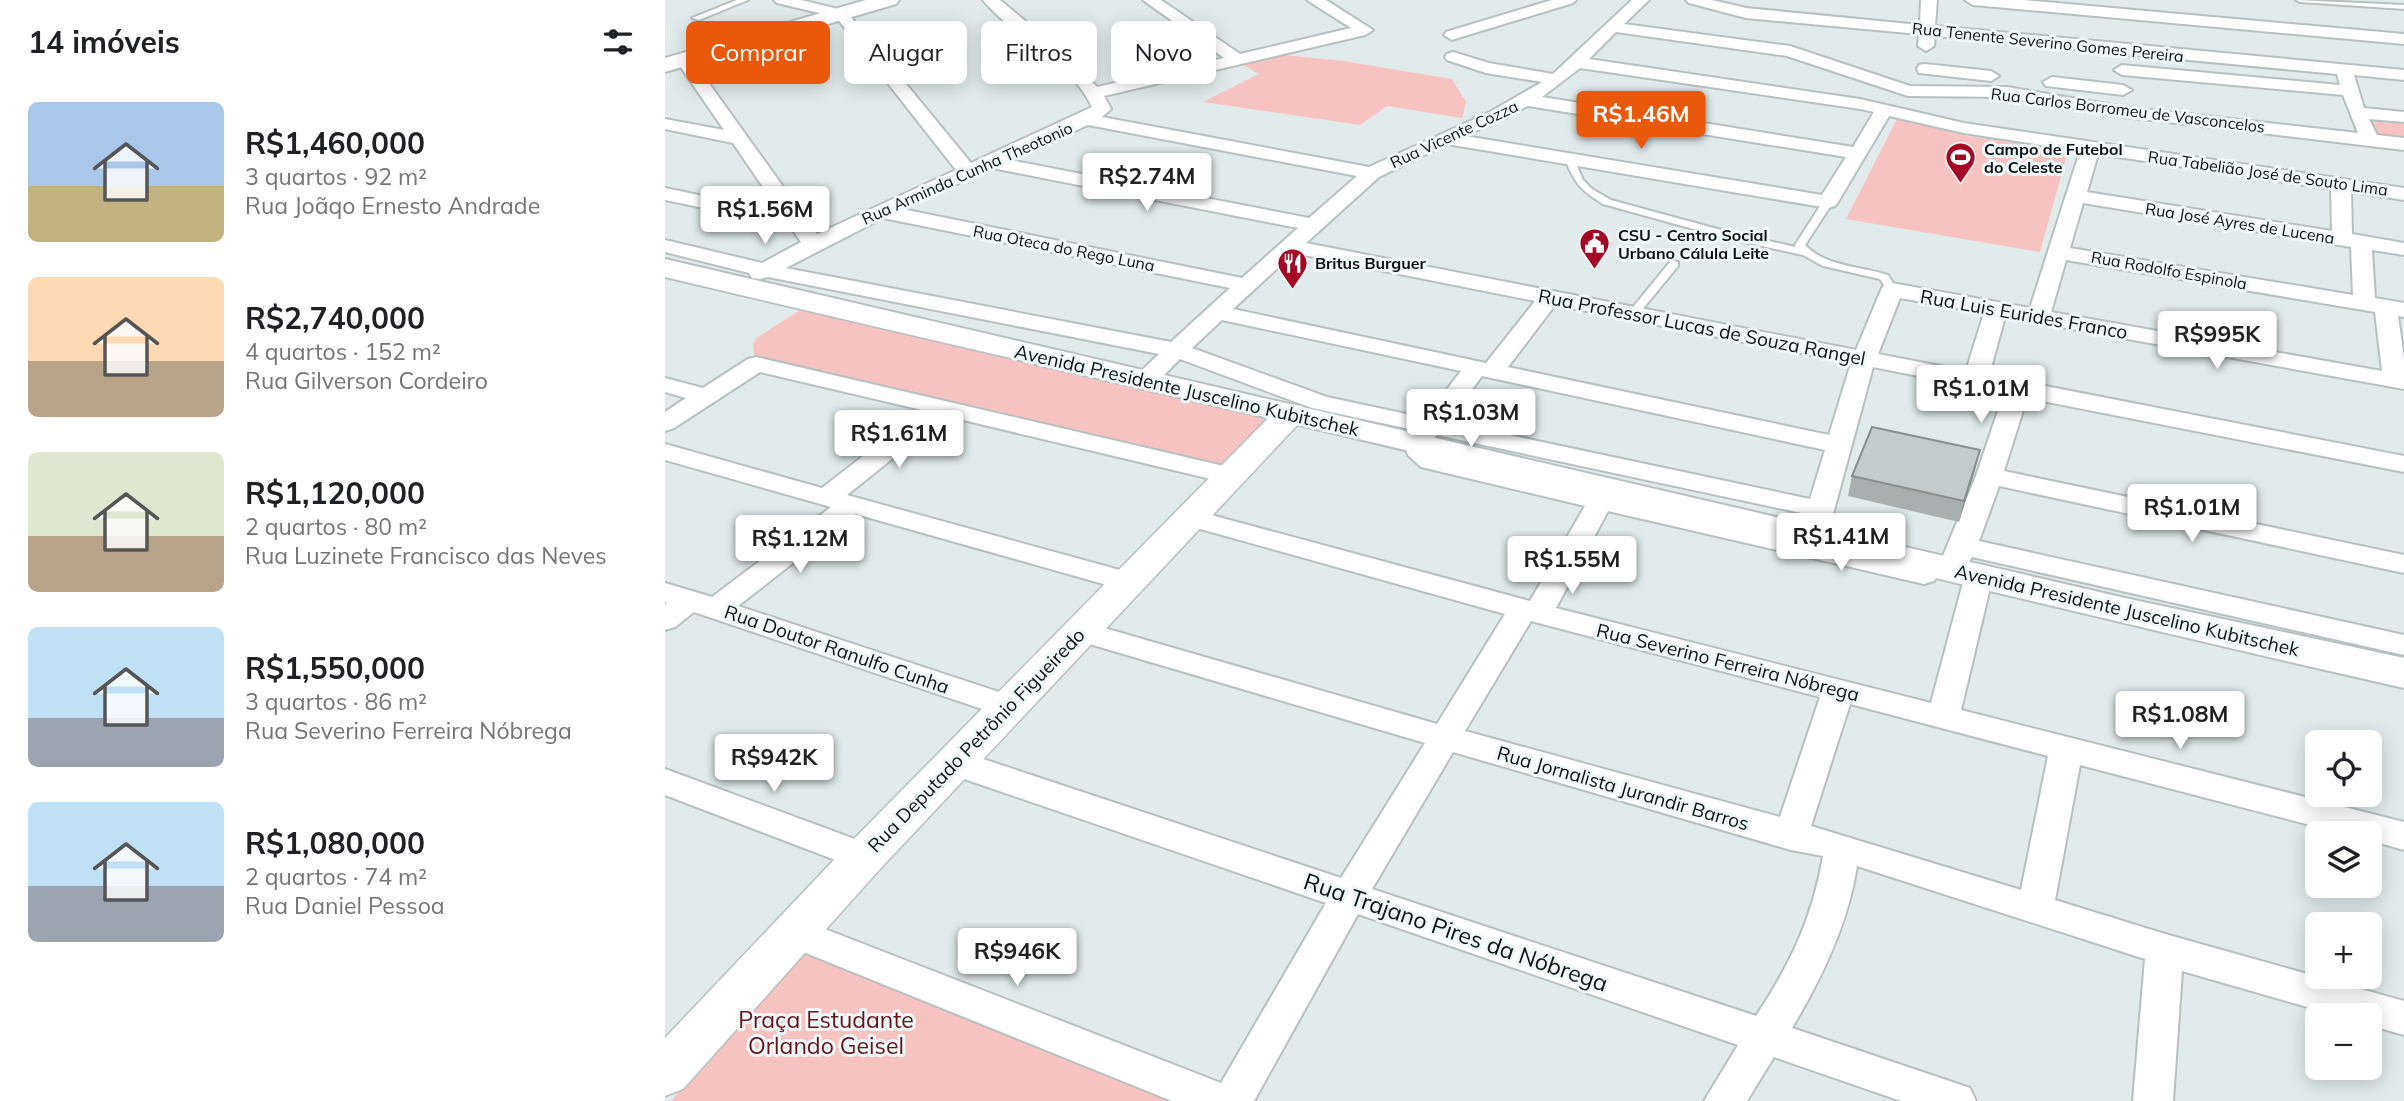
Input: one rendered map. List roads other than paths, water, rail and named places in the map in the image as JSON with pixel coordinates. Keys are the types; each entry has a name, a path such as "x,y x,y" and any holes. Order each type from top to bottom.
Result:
{"main road":[{"path":"671,63 889,0"},
{"name":"Avenida Presidente Juscelino Kubitschek","path":"665,268 1143,381 1291,413 1424,434 1565,486 1620,488 1744,515 1817,523 1968,569 2130,598 2175,628 2356,649 2404,673"}],"street":[{"path":"782,0 841,14 968,172"},
{"path":"991,0 1093,93 1102,109 1086,119"},
{"path":"1151,0 1238,60"},
{"path":"1093,93 1360,33 1365,28 1315,0"},
{"path":"1452,35 1524,13 1542,3 1568,0"},
{"name":"Rua Vicente Cozza","path":"1143,381 1372,173 1394,160 1448,139 1525,100 1575,62 1641,0"},
{"name":"Rua Tenente Severino Gomes Pereira","path":"1694,0 1728,10 2119,49 2226,41 2344,70 2404,75"},
{"path":"1921,93 1929,0"},
{"path":"1973,0 2226,41 2404,39"},
{"path":"2216,0 2226,41"},
{"path":"1504,4 1524,13"},
{"path":"1780,49 1802,18"},
{"name":"Rua Carlos Borromeu de Vasconcelos","path":"1611,27 1780,49 1801,54 1893,88 1921,93 1976,90 2033,95 2126,112 2404,144"},
{"path":"2119,49 2126,112"},
{"path":"1453,57 1486,68 1555,79"},
{"name":"Rua Tabelião José de Souto Lima","path":"1575,62 1860,104 1963,128 2404,194"},
{"path":"671,63 741,139 813,244"},
{"path":"1925,69 2123,90"},
{"path":"2122,70 2351,91"},
{"path":"2344,70 2357,113 2370,140"},
{"path":"1860,104 1873,80"},
{"path":"1963,128 1976,90"},
{"path":"1525,100 1858,153"},
{"path":"1448,139 1828,202 1884,110"},
{"path":"2357,113 2404,117"},
{"path":"1086,119 1372,173"},
{"name":"Rua Arminda Cunha Theotonio","path":"738,286 813,244 881,211 1086,119"},
{"path":"665,124 741,139"},
{"path":"2316,133 2351,241 2385,307 2400,382"},
{"path":"2038,317 2091,147"},
{"path":"990,162 1312,225"},
{"path":"665,194 797,221"},
{"name":"Rua José Ayres de Lucena","path":"2076,196 2404,248"},
{"name":"Rua Oteca do Rego Luna","path":"881,211 1246,285"},
{"path":"665,246 765,270 1176,351 1321,403 1620,488 1530,611 1446,738 1349,896 1232,1101"},
{"name":"Rua Professor Lucas de Souza Rangel","path":"1290,246 2404,464"},
{"name":"Rua Rodolfo Espinola","path":"2059,252 2385,307"},
{"path":"1817,523 1864,359 1892,290"},
{"name":"Rua Luis Eurides Franco","path":"1892,290 2400,382"},
{"path":"1424,434 1549,298"},
{"path":"1975,381 1996,309"},
{"path":"1216,312 1485,368 1842,434 1873,430"},
{"path":"665,423 756,364 1228,475"},
{"path":"665,385 706,396"},
{"path":"1943,718 1968,569 1993,465 2018,388"},
{"path":"665,620 840,500 942,407"},
{"name":"Rua Deputado Petrônio Figueiredo","path":"673,1053 794,932 1228,475 1291,413"},
{"path":"1969,448 1993,465 2404,564"},
{"path":"665,452 1128,582"},
{"path":"1744,515 1968,569 2175,628 2404,686"},
{"name":"Rua Severino Ferreira Nóbrega","path":"1189,517 1530,611 2404,836"},
{"path":"2130,598 2356,649 2404,645"},
{"name":"Rua Doutor Ranulfo Cunha","path":"691,600 1009,707"},
{"name":"Rua Jornalista Jurandir Barros","path":"1080,631 1446,738 1842,848 2165,950 2404,1018"},
{"path":"1791,835 1838,691"},
{"path":"2035,910 2066,750"},
{"name":"Rua Trajano Pires da Nóbrega","path":"956,763 1956,1101"},
{"path":"665,782 864,857"},
{"path":"1724,1101 1802,978 1834,896 1842,848"},
{"path":"794,932 1219,1101"},
{"path":"2153,1101 2165,950"}],"lane":[{"path":"696,18 744,0"},
{"path":"2300,0 2404,8"},
{"path":"1570,159 1579,181 1607,202 1730,236 1805,251"},
{"path":"1828,202 1800,245 1825,263 1884,277 1892,290"},
{"path":"1633,314 1674,264"}],"place":[{"name":"Campo de Futebol do Celeste","path":"1961,185"},
{"name":"CSU - Centro Social Urbano Cálula Leite","path":"1595,271"},
{"name":"Britus Burguer","path":"1292,290"}],"park label":[{"name":"Praça Estudante Orlando Geisel","path":"826,1032"}]}
